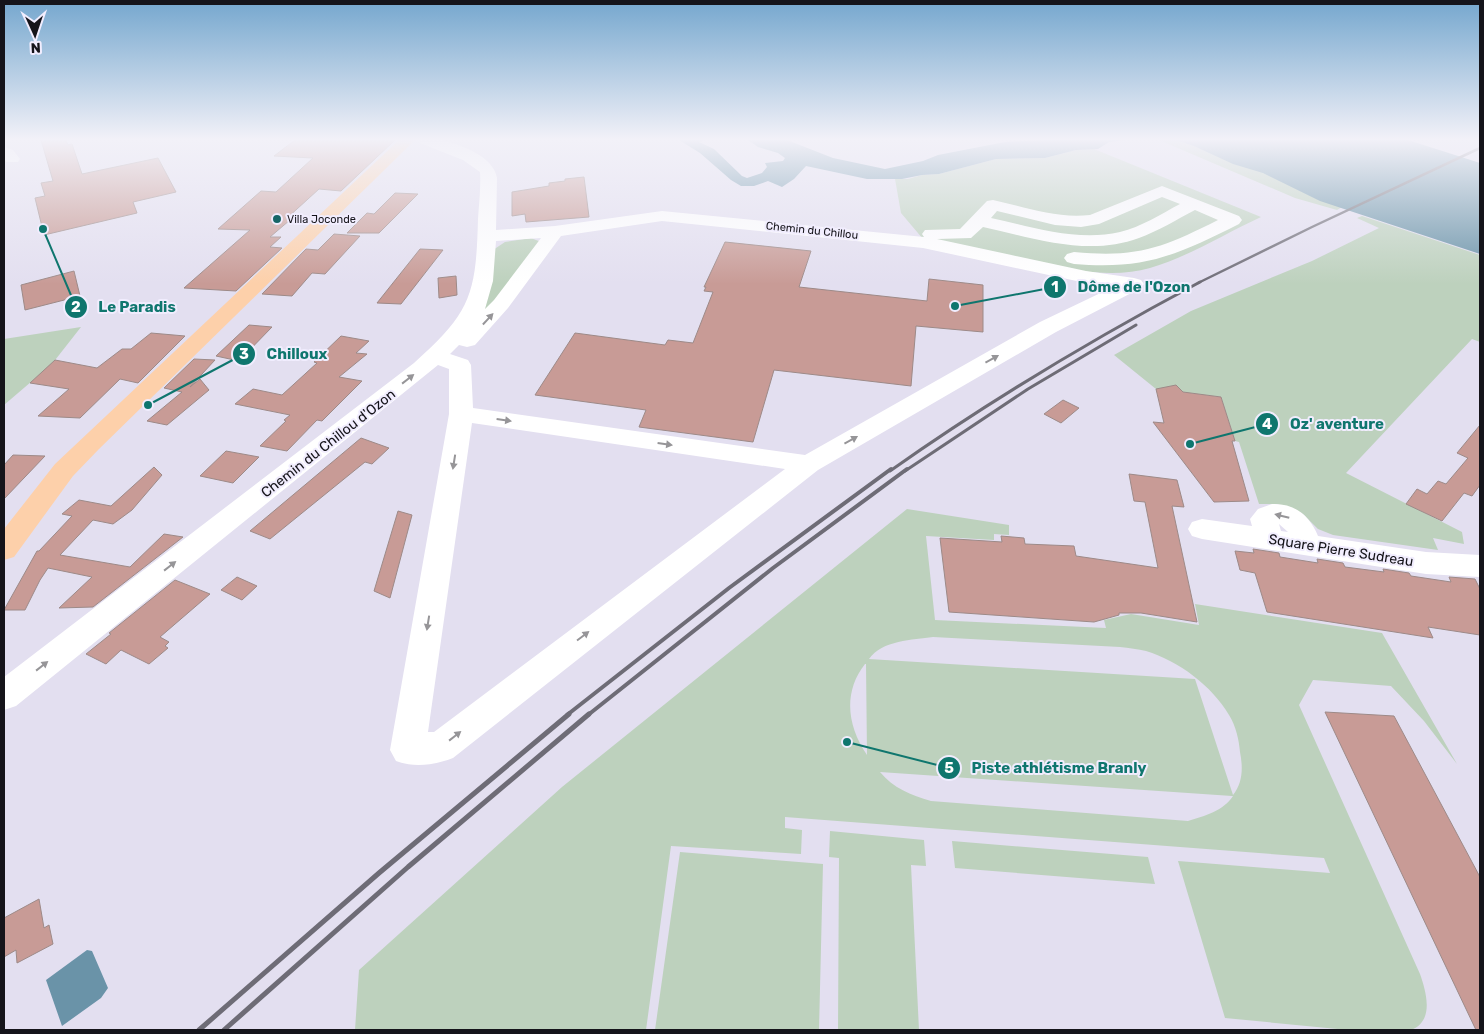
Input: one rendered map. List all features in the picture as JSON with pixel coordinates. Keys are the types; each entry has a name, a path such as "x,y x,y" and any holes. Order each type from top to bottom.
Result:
{"main road":[{"path":"4,549 64,470 90,443 357,188"}],"street":[{"name":"Chemin du Chillou d'Ozon","path":"4,696 296,469 449,343 466,321 477,302 484,278 488,236 489,188"},
{"path":"902,240 939,233 965,234 1069,258 1110,261 1142,259 1170,251 1233,220 1162,191 1093,220 1085,221 1060,220 992,205 965,234"},
{"path":"979,220 1060,238 1094,241 1126,236 1194,204"},
{"name":"Chemin du Chillou","path":"488,236 555,231 662,216 923,242 1086,277 1134,284 1048,327 809,464"},
{"path":"434,357 469,338 488,319 555,231"},
{"path":"434,357 460,365 461,414 408,750 441,747 809,464"},
{"path":"461,414 809,464"},
{"name":"Square Pierre Sudreau","path":"1202,529 1426,563 1480,566"}],"green space":[{"path":"897,188 1190,188 1261,217 1192,252 1164,263 1132,272 1105,273 1077,271 923,239 901,213"},
{"path":"1272,188 1300,188 1342,207 1337,210 1295,198"},
{"path":"1362,216 1480,255 1480,342 1472,339 1346,473 1462,532 1464,544 1433,538 1438,550 1333,535 1318,529 1303,514 1292,509 1277,504 1259,504 1239,442 1235,441 1221,397 1156,389 1114,355 1191,311 1312,261 1379,228 1357,218"},
{"path":"531,238 541,242 479,323 493,250 505,242"},
{"path":"81,327 52,364 4,405 4,339"},
{"path":"907,509 1009,525 1009,535 994,534 994,540 926,536 935,620 1106,628 1104,620 1131,614 1199,625 1195,604 1382,633 1457,764 1424,721 1391,686 1313,680 1299,705 1420,974 1425,989 1426,1013 1419,1026 1411,1030 1348,1030 1225,1018 1178,861 1330,873 1324,858 785,817 785,828 802,830 801,854 671,846 646,1030 355,1030 359,970 562,787","holes":["933,637 1120,647 1143,650 1158,655 1194,676 1214,694 1229,715 1234,724 1239,743 1242,769 1239,785 1233,795 1195,679 869,659 882,648 907,640","866,664 867,755 855,732 850,709 853,686","880,772 1233,796 1219,809 1188,821 931,801 903,790 885,778"]},
{"path":"830,831 924,840 926,866 911,865 919,1030 838,1030 839,858 829,857"},
{"path":"952,841 1148,857 1155,884 955,868"},
{"path":"680,852 823,864 819,1030 655,1030"}],"water":[{"path":"1294,188 1480,188 1480,254 1320,201"},
{"path":"87,950 92,951 108,988 101,998 62,1026 46,980"}],"building":[{"path":"43,188 174,188 176,192 133,202 137,213 44,235 35,198 45,196"},
{"path":"280,188 344,188 341,191 319,189 286,219 290,220 270,237 281,237 270,247 282,248 236,291 184,288 250,230 218,229 261,191 276,192"},
{"path":"535,188 585,188 589,217 526,222 525,214 512,216 512,192"},
{"path":"395,193 418,194 379,233 347,233 367,213 374,214"},
{"path":"334,234 360,236 325,274 312,273 292,296 262,294 306,249 318,250"},
{"path":"725,242 811,251 799,287 927,301 929,279 983,285 983,332 916,326 911,386 774,370 753,442 639,427 646,410 535,395 575,333 665,345 668,340 693,343 713,292 704,291 706,287 704,287"},
{"path":"420,249 443,250 401,304 377,303"},
{"path":"74,271 80,296 25,310 21,285"},
{"path":"456,276 457,295 439,298 438,278"},
{"path":"249,325 272,327 239,361 216,356"},
{"path":"151,333 185,336 138,383 120,379 80,418 38,416 69,389 30,383 55,360 97,368 122,349 131,349"},
{"path":"341,336 369,341 356,353 367,354 339,377 362,381 322,421 317,420 287,451 260,446 290,415 235,404 253,389 282,395 317,363 314,362"},
{"path":"194,359 215,360 190,387 200,379 209,390 167,425 147,421 182,392 164,388"},
{"path":"1176,385 1183,392 1221,397 1235,441 1232,441 1249,501 1214,502 1153,422 1164,423 1156,389"},
{"path":"1063,400 1079,408 1061,423 1044,414"},
{"path":"1480,425 1480,485 1472,496 1464,493 1442,521 1406,504 1417,489 1427,494 1438,481 1446,484 1468,458 1457,453"},
{"path":"361,438 389,448 372,464 365,462 270,539 250,531"},
{"path":"226,451 259,457 233,483 200,476"},
{"path":"13,455 45,456 4,499 4,465"},
{"path":"154,467 162,475 132,510 113,524 93,520 60,555 130,567 164,534 183,537 93,607 59,608 92,577 48,568 25,610 4,610 37,551 72,516 62,514 79,500 111,506"},
{"path":"1129,474 1177,480 1184,507 1172,506 1197,622 1141,613 1119,613 1119,615 1094,622 949,612 940,538 1002,542 1001,536 1024,538 1025,544 1074,546 1076,556 1158,568 1145,502 1134,501"},
{"path":"398,511 412,515 390,598 374,591"},
{"path":"1253,549 1279,553 1280,557 1318,563 1317,559 1343,563 1345,567 1384,572 1383,569 1409,573 1411,576 1451,582 1449,577 1475,579 1480,589 1480,635 1428,627 1433,638 1267,612 1255,573 1240,570 1235,551 1254,553"},
{"path":"237,577 257,586 242,600 221,590"},
{"path":"175,580 210,594 160,637 169,642 165,646 168,648 149,664 121,650 106,664 86,654 111,634 109,633"},
{"path":"1325,712 1394,716 1480,877 1480,1030 1476,1030"},
{"path":"39,899 44,928 49,925 53,944 17,963 16,950 4,957 4,918"}],"railway":[{"path":"1200,282 1394,188"},
{"path":"890,471 1003,395 1120,326 1200,282"},
{"path":"905,471 1028,389 1136,325"},
{"path":"567,715 729,588 891,469"},
{"path":"588,715 773,568 907,469"},
{"path":"199,1030 379,873 569,714"},
{"path":"224,1030 408,867 589,714"}],"place":[{"name":"Villa Joconde","path":"277,219"},
{"name":"Le Paradis","path":"43,229"},
{"name":"Dôme de l'Ozon","path":"955,306"},
{"name":"Chilloux","path":"148,405"},
{"name":"Oz' aventure","path":"1190,444"},
{"name":"Piste athlétisme Branly","path":"847,742"}]}
